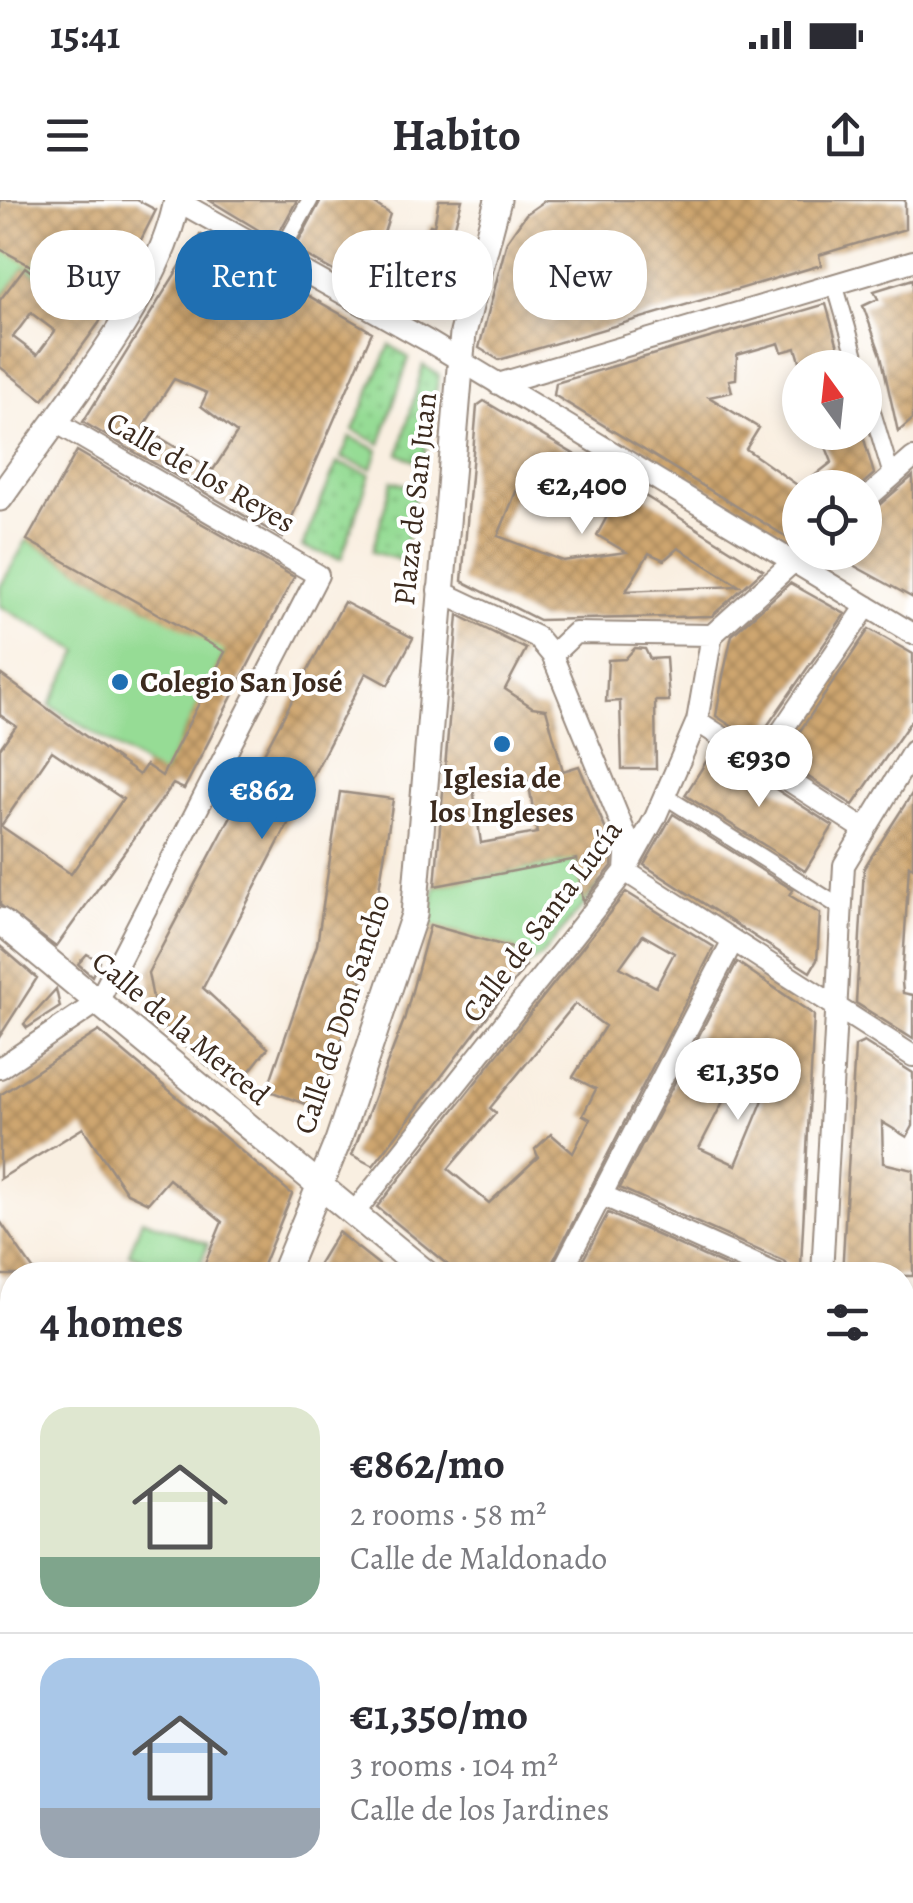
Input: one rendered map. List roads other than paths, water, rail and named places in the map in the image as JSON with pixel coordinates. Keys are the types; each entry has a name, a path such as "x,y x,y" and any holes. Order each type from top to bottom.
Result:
{"street":[{"path":"0,498 122,323 167,236 176,200 230,230"},
{"path":"293,230 310,200"},
{"name":"Plaza de San Juan","path":"433,643 462,333 498,200"},
{"path":"498,384 913,261"},
{"path":"312,276 782,549"},
{"path":"835,285 855,350"},
{"name":"Calle de los Reyes","path":"54,422 318,574 98,1002"},
{"path":"882,443 892,477"},
{"path":"882,486 913,458"},
{"path":"552,654 575,633 712,635 785,570"},
{"path":"815,570 913,634"},
{"path":"438,590 537,637 552,654 627,838 625,871 913,1056"},
{"path":"759,764 866,606"},
{"name":"Calle de Santa Lucía","path":"354,1214 625,871 655,818 697,721 712,635"},
{"name":"Calle de Don Sancho","path":"287,1262 320,1185 414,915 433,643"},
{"path":"697,721 866,830"},
{"path":"823,1262 844,865 913,751"},
{"path":"664,796 840,907"},
{"path":"620,818 635,823 655,818"},
{"name":"Calle de la Merced","path":"0,921 412,1262"},
{"path":"567,1262 733,941"},
{"path":"0,1068 98,1002"},
{"path":"604,1196 749,1262"}],"place":[{"name":"Colegio San José","path":"120,682"},
{"name":"Iglesia de los Ingleses","path":"502,744"}]}
